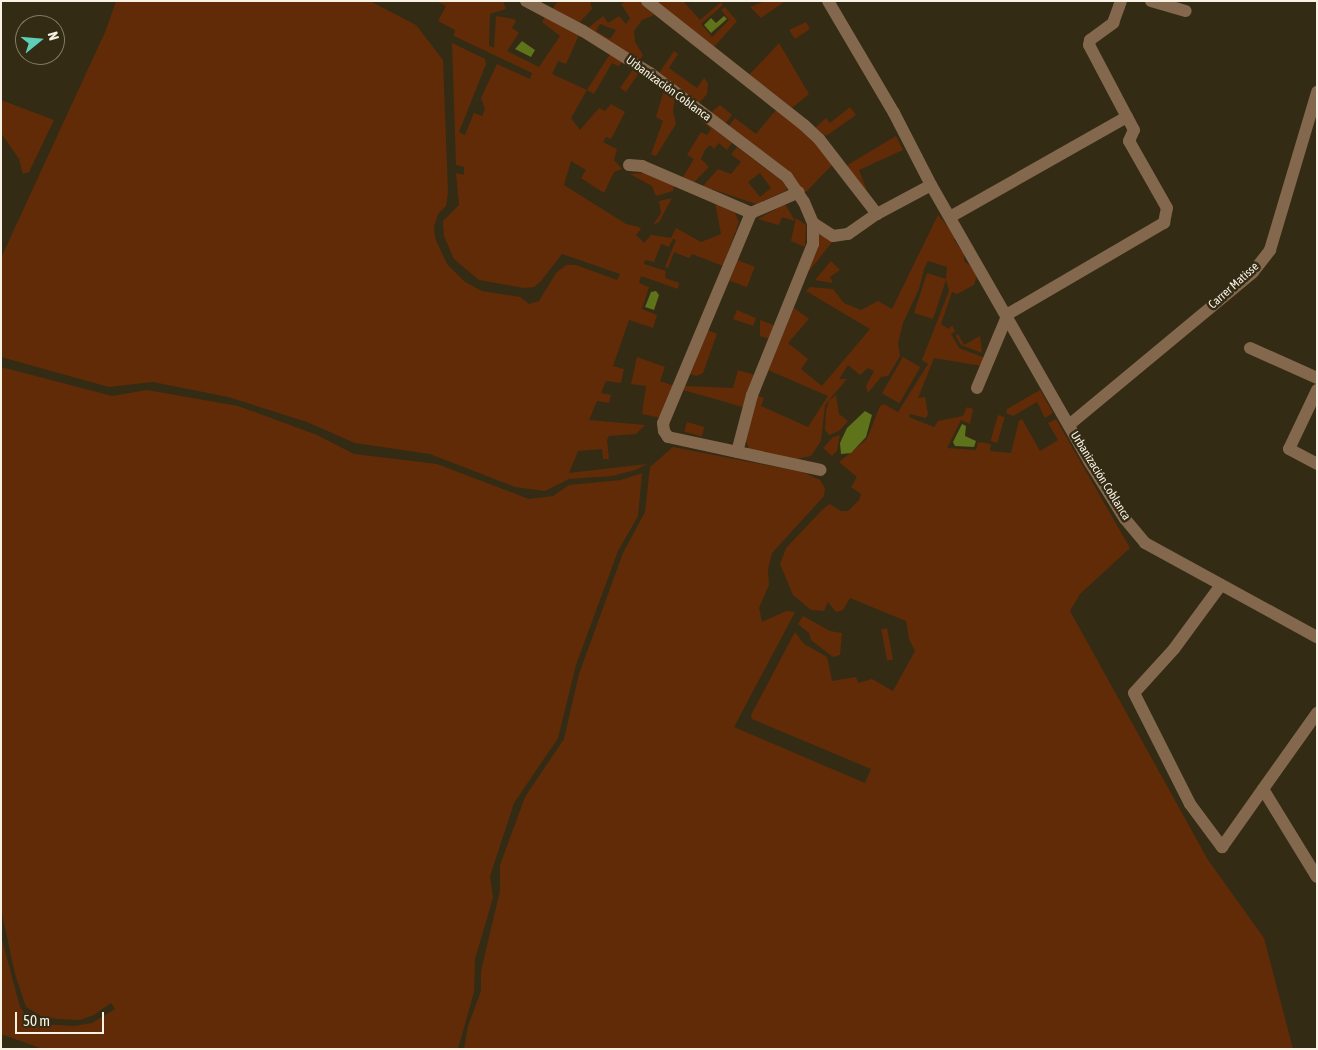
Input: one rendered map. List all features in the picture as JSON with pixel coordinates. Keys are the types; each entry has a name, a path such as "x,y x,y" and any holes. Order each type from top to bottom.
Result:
{"street":[{"name":"Urbanización Coblanca","path":"526,1 583,31 650,74 786,178 799,192 813,223"},
{"path":"647,1 804,125 819,139 876,214"},
{"name":"Urbanización Coblanca","path":"828,1 894,113 931,185 1008,314 1069,425 1125,519 1145,543 1317,637"},
{"path":"978,388 1008,314 1164,223 1167,208 1128,142 1134,130 1089,45 1090,40 1114,23 1121,1"},
{"path":"1151,1 1186,11"},
{"name":"Carrer Matisse","path":"1069,425 1253,272 1270,250 1317,92"},
{"path":"950,217 1127,118"},
{"path":"629,165 642,166 751,213"},
{"path":"813,223 832,236 848,234 876,214 931,185"},
{"path":"799,192 751,213 663,423 664,431 668,436 820,470"},
{"path":"737,452 752,395 812,244 813,223"},
{"path":"1250,348 1317,378"},
{"path":"1317,390 1289,449 1317,464"},
{"path":"1221,585 1174,649 1134,693 1190,804 1222,847 1317,713"},
{"path":"1262,789 1317,877"}],"shaded area":[{"path":"116,1 370,1 416,25 443,60 448,192 446,206 438,214 434,227 435,238 447,264 465,282 482,291 520,297 529,304 539,301 556,273 566,265 576,265 617,280 620,274 562,254 541,281 534,287 524,288 479,280 454,259 444,236 443,221 459,205 456,173 464,175 464,167 456,165 452,43 485,59 486,64 459,132 465,135 474,113 482,116 485,109 481,98 497,64 530,79 532,73 454,36 455,30 438,21 446,6 438,2 503,1 506,9 490,14 489,46 494,48 496,16 514,19 516,21 512,28 519,33 507,51 539,67 560,36 542,22 545,17 579,35 566,64 558,61 552,74 587,90 571,118 580,130 599,108 605,111 611,104 625,112 611,139 606,137 603,142 617,149 614,160 622,169 614,172 604,193 581,178 586,170 571,161 564,185 626,224 639,227 641,229 636,235 644,243 651,235 671,238 676,228 701,242 721,234 715,202 735,213 739,222 723,266 692,254 689,258 674,252 668,268 665,267 676,240 673,239 669,247 661,244 654,262 645,260 644,264 666,271 665,278 679,283 678,289 641,276 639,283 649,287 642,309 657,315 653,328 629,320 613,366 624,369 621,383 606,381 601,393 611,395 609,403 597,401 589,420 645,425 636,434 609,436 607,440 609,459 603,459 602,449 578,451 569,473 647,464 635,470 612,476 569,479 545,491 515,487 430,454 355,443 307,422 228,397 153,382 109,387 1,357 1,258 106,30"},
{"path":"558,1 590,1 592,9 579,23 552,9"},
{"path":"626,1 640,1 654,15 642,20 634,31 635,42 643,55 639,61 588,28 603,16 608,23 619,16 626,24 630,18 621,4","holes":["600,24 616,30 610,39 596,31"]},
{"path":"658,1 683,1 700,20 721,2 723,5 701,24 712,37 729,20 721,10 725,7 737,21 713,48 655,3"},
{"path":"765,1 784,2 761,18 750,7"},
{"path":"724,16 727,19 711,33 704,25 711,18 716,23"},
{"path":"806,22 810,29 795,39 789,30"},
{"path":"522,41 535,50 531,57 515,49"},
{"path":"779,43 809,94 792,108 749,75"},
{"path":"674,51 678,54 669,68 697,88 704,78 708,83 707,94 700,102 697,103 659,73"},
{"path":"610,54 623,62 618,66 612,63 594,94 587,90"},
{"path":"633,69 639,73 626,92 620,88"},
{"path":"664,90 675,99 673,111 676,124 656,156 651,154 663,121 656,117"},
{"path":"1,100 54,120 29,172 23,174 19,159 1,133"},
{"path":"720,105 732,115 725,124 710,113"},
{"path":"850,107 856,115 826,136 815,128 826,118 830,123"},
{"path":"687,108 732,143 727,150 719,143 714,149 710,145 705,150 701,159 709,167 694,182 683,177 694,159 687,155 701,132 707,135 711,129"},
{"path":"777,109 805,131 833,164 807,191 800,193 789,186 728,127 735,118 756,134"},
{"path":"896,136 903,150 859,170 868,194 846,166"},
{"path":"737,147 786,184 787,190 756,204 703,186 718,169 731,174 741,162 731,154","holes":["760,173 771,188 760,197 748,182"]},
{"path":"644,173 674,185 673,191 656,196 652,186 630,174"},
{"path":"672,198 659,222 653,225 661,213 659,201"},
{"path":"785,204 795,221 782,217 779,225 758,219"},
{"path":"938,215 956,236 954,240 964,254 964,261 978,272 974,285 957,294 952,292 941,324 949,329 952,325 955,331 951,334 959,348 985,358 982,366 934,358 918,398 925,397 928,414 926,418 910,414 909,417 934,427 938,421 963,416 967,407 973,409 970,424 961,420 947,448 976,450 978,442 991,444 990,451 1011,453 1019,421 1022,419 1040,451 1058,440 1048,423 1056,419 1130,548 1080,594 1070,611 1208,860 1264,938 1293,1049 464,1049 468,1026 481,991 481,971 500,891 500,865 525,797 564,739 579,674 623,553 645,512 650,467 673,447 802,472 820,480 825,488 824,496 772,553 768,569 769,585 759,608 762,622 786,611 795,612 734,727 865,783 871,769 752,719 751,715 795,632 804,644 827,657 832,681 856,677 858,683 872,679 893,691 915,651 909,639 906,621 850,598 843,610 836,612 828,602 824,611 811,610 793,595 780,564 786,548 823,509 830,504 841,511 848,511 859,500 861,494 851,487 857,477 839,462 867,439 880,406 884,404 898,412 928,364 922,360 949,291 946,280 933,319 914,313 927,273 946,279 947,267 928,261 919,289 903,323 898,343 900,356 888,376 881,377 868,393 866,386 874,371 868,368 860,375 848,365 839,379 847,379 825,405 821,441 811,456 796,459 749,449 746,441 757,395 764,398 761,406 808,427 828,396 768,370 794,308 809,319 788,343 808,359 801,369 822,386 870,329 806,291 810,287 833,289 844,303 861,310 878,301 892,309"},
{"path":"796,218 806,225 805,247 791,241"},
{"path":"816,233 833,241 808,271"},
{"path":"737,260 755,267 747,287 729,281"},
{"path":"831,261 840,270 830,277 833,283 815,280"},
{"path":"656,291 659,295 654,310 645,307 651,292"},
{"path":"737,310 756,318 753,326 733,319"},
{"path":"760,320 776,326 770,339 760,336"},
{"path":"708,330 717,334 703,373 696,376 690,374"},
{"path":"958,334 964,345 980,336 982,353 961,345 956,336"},
{"path":"637,357 665,367 660,381 674,386 661,418 642,414 646,386 631,384"},
{"path":"903,357 920,367 899,403 882,393"},
{"path":"1,367 112,396 147,390 238,406 317,435 354,454 437,464 529,499 553,496 569,485 621,480 642,473 638,516 618,551 576,665 558,738 514,803 490,876 493,898 475,959 474,992 458,1049 43,1049 1,1034 1,936 20,1007 27,1017 41,1024 74,1026 92,1023 115,1009 111,1003 94,1015 80,1020 43,1017 26,1007 15,974 1,909"},
{"path":"738,370 755,375 743,407 683,390 684,386 733,388"},
{"path":"1040,390 1053,413 1045,418 1037,402 1013,416 1006,413 1007,409"},
{"path":"836,395 839,414 848,421 839,431 829,435 825,430 826,411 829,401"},
{"path":"865,411 872,415 866,437 851,453 841,454 840,443 847,428"},
{"path":"998,415 1005,417 997,443 991,441"},
{"path":"687,422 704,427 702,437 684,432"},
{"path":"962,424 966,426 965,436 976,441 974,447 955,446 953,442"},
{"path":"840,435 837,451 832,456 823,448 833,437"},
{"path":"803,616 830,631 842,633 840,655 833,657 811,640 809,633 798,624"},
{"path":"887,628 893,659 887,661 881,629"}]}
